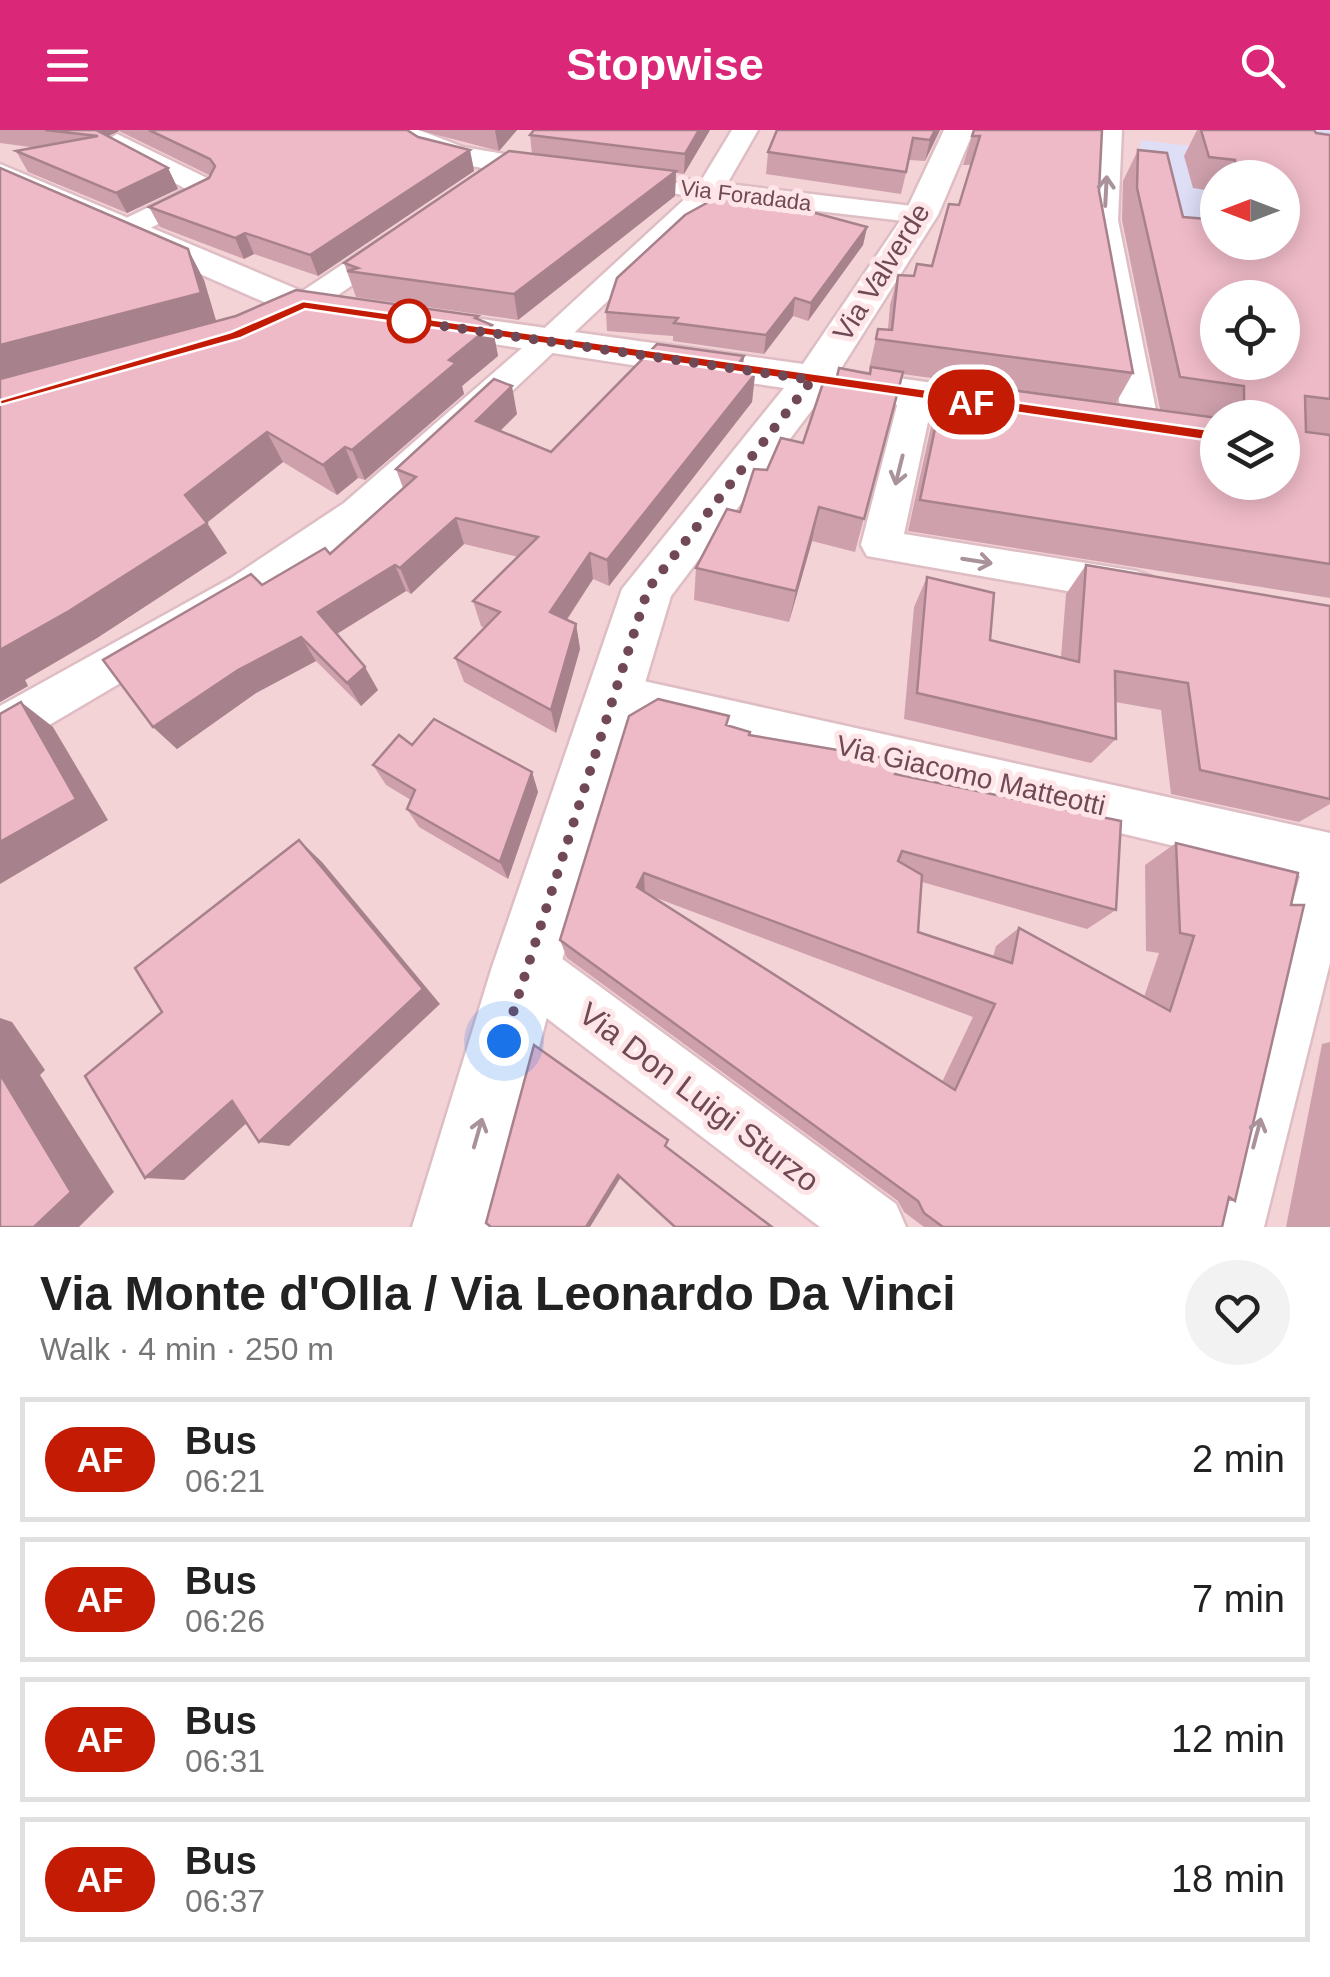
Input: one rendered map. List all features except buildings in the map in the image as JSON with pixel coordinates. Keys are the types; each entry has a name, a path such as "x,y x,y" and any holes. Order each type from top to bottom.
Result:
{"street":[{"path":"399,130 434,149 573,173"},
{"path":"0,730 306,551 358,513 709,191 745,130"},
{"name":"Via Valverde","path":"452,1227 526,967 648,589 812,380 921,215 959,130"},
{"path":"1109,130 1104,220 1141,426"},
{"path":"476,186 507,164 526,140"},
{"path":"117,142 207,189 124,230"},
{"path":"0,174 303,305 1048,412"},
{"name":"Via Foradada","path":"647,182 921,215"},
{"path":"254,327 303,305 414,229"},
{"path":"917,394 881,545 1179,594"},
{"name":"Via Giacomo Matteotti","path":"612,693 1330,859"},
{"path":"1231,1227 1319,951 1330,859"},
{"name":"Via Don Luigi Sturzo","path":"526,967 873,1227"}],"shaded area":[{"path":"0,130 1330,130 1330,1227 0,1227"},
{"path":"1301,130 1330,130 1330,236 1300,200 1300,160 1200,160 1200,222 1179,220 1134,176 1141,140 1316,161"}],"bus line":[{"name":"AF","path":"0,400 236,335 303,305 1200,433"}],"route":[{"path":"409,321 812,380 648,589 504,1041"}]}
